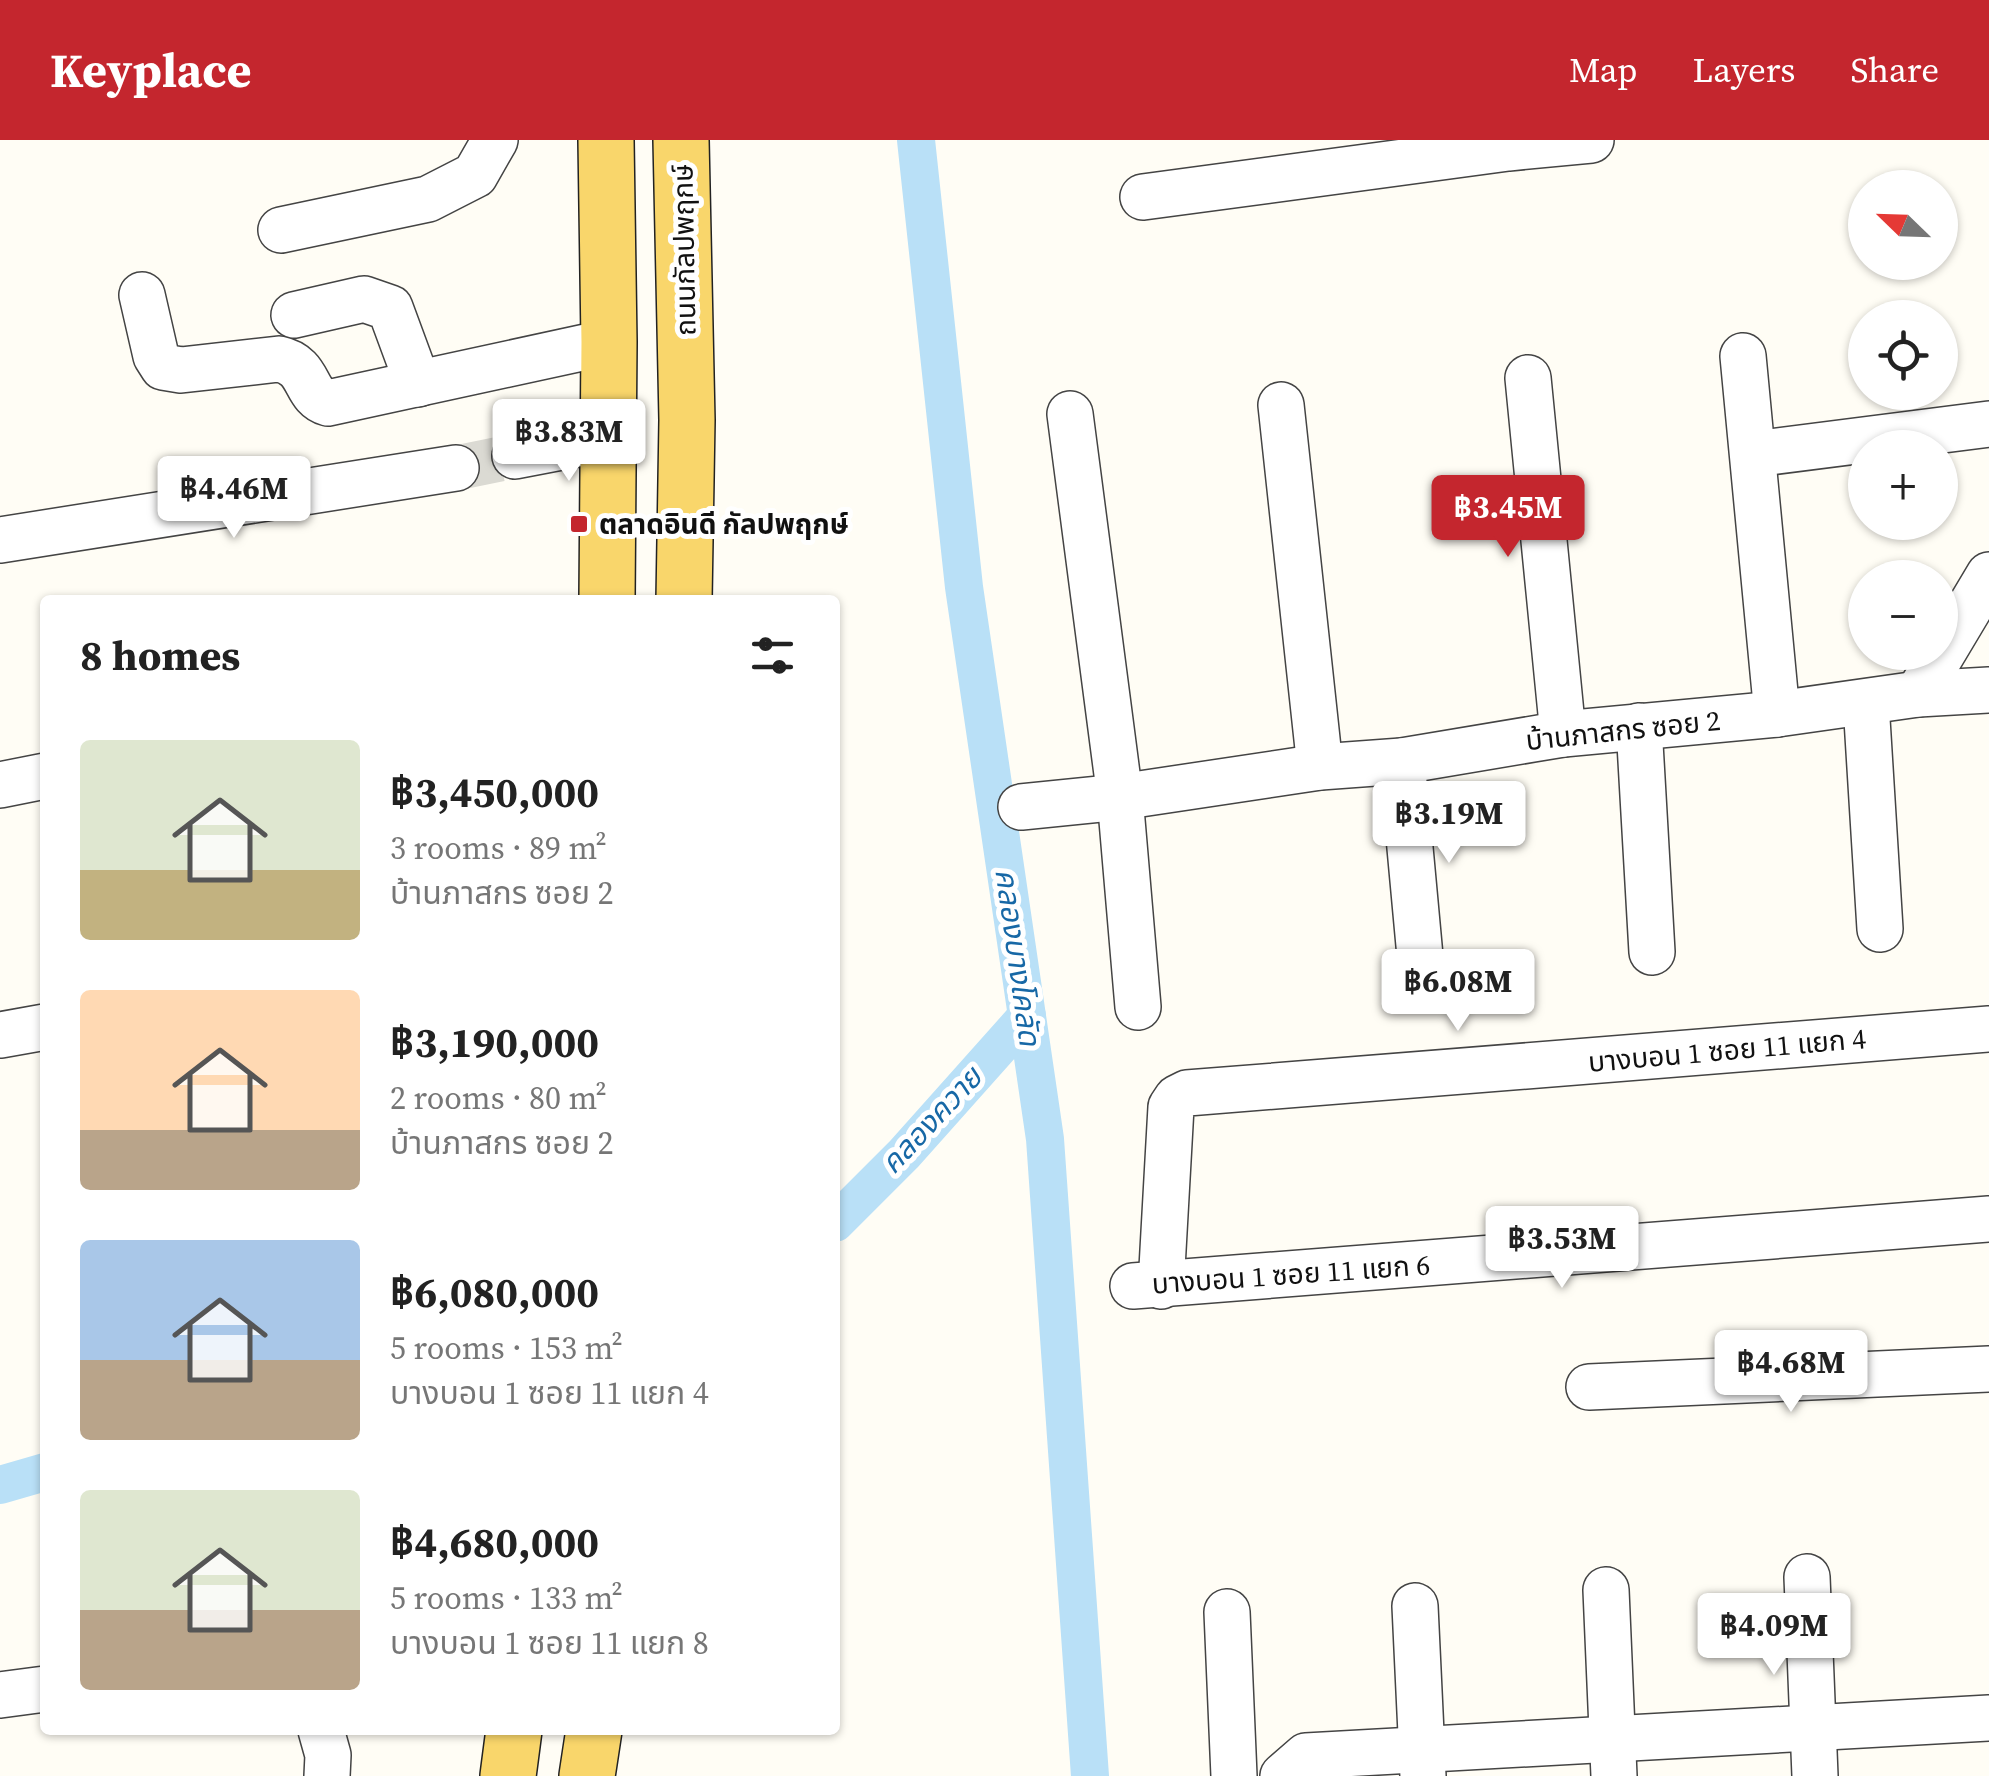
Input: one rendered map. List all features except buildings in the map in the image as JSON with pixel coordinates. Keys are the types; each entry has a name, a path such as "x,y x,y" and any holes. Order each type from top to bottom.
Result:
{"main road":[{"path":"606,140 608,595"},
{"name":"ถนนกัลปพฤกษ์","path":"681,140 687,420 684,595"},
{"path":"508,1776 513,1735"},
{"path":"587,1776 593,1735"}],"street":[{"path":"281,230 428,199 475,175 495,140"},
{"path":"1142,196 1591,140"},
{"path":"142,295 156,356 163,367 181,370 279,359 294,362 313,393 328,403 609,342"},
{"path":"294,315 364,299 390,308 418,384"},
{"path":"1744,356 1777,714"},
{"path":"1528,378 1563,734"},
{"path":"1281,405 1320,767"},
{"path":"1070,414 1120,798 1138,1007"},
{"path":"1754,454 1989,424"},
{"path":"515,456 608,438"},
{"path":"0,540 456,468"},
{"path":"1918,694 1989,575"},
{"name":"บ้านภาสกร ซอย 2","path":"1021,808 1120,798 1320,767 1402,761 1563,734 1777,714 1918,694 1989,690"},
{"path":"1866,703 1880,930"},
{"path":"1638,726 1652,952"},
{"path":"1402,761 1422,978"},
{"path":"0,784 40,777"},
{"path":"0,1035 40,1029"},
{"name":"บางบอน 1 ซอย 11 แยก 4","path":"1146,1286 1172,1107 1177,1098 1187,1093 1989,1029"},
{"name":"บางบอน 1 ซอย 11 แยก 6","path":"1146,1286 1989,1219"},
{"path":"1589,1387 1989,1369"},
{"path":"1807,1577 1815,1776"},
{"path":"1606,1590 1612,1758"},
{"path":"1415,1606 1423,1763"},
{"path":"1228,1612 1234,1776"},
{"path":"0,1695 40,1690"},
{"path":"1283,1776 1306,1756 1423,1763 1612,1758 1815,1728 1989,1718"},
{"path":"322,1735 328,1755 327,1776"}],"waterway":[{"name":"คลองบางโคลัด","path":"916,140 964,587 1045,1139 1090,1776"},
{"name":"คลองควาย","path":"840,1218 904,1154 1027,1016"},
{"name":"คลองควาย","path":"0,1485 40,1473"}],"tunnel":[{"path":"456,468 515,456"}],"place":[{"name":"ตลาดอินดี กัลปพฤกษ์","path":"579,524"}]}
